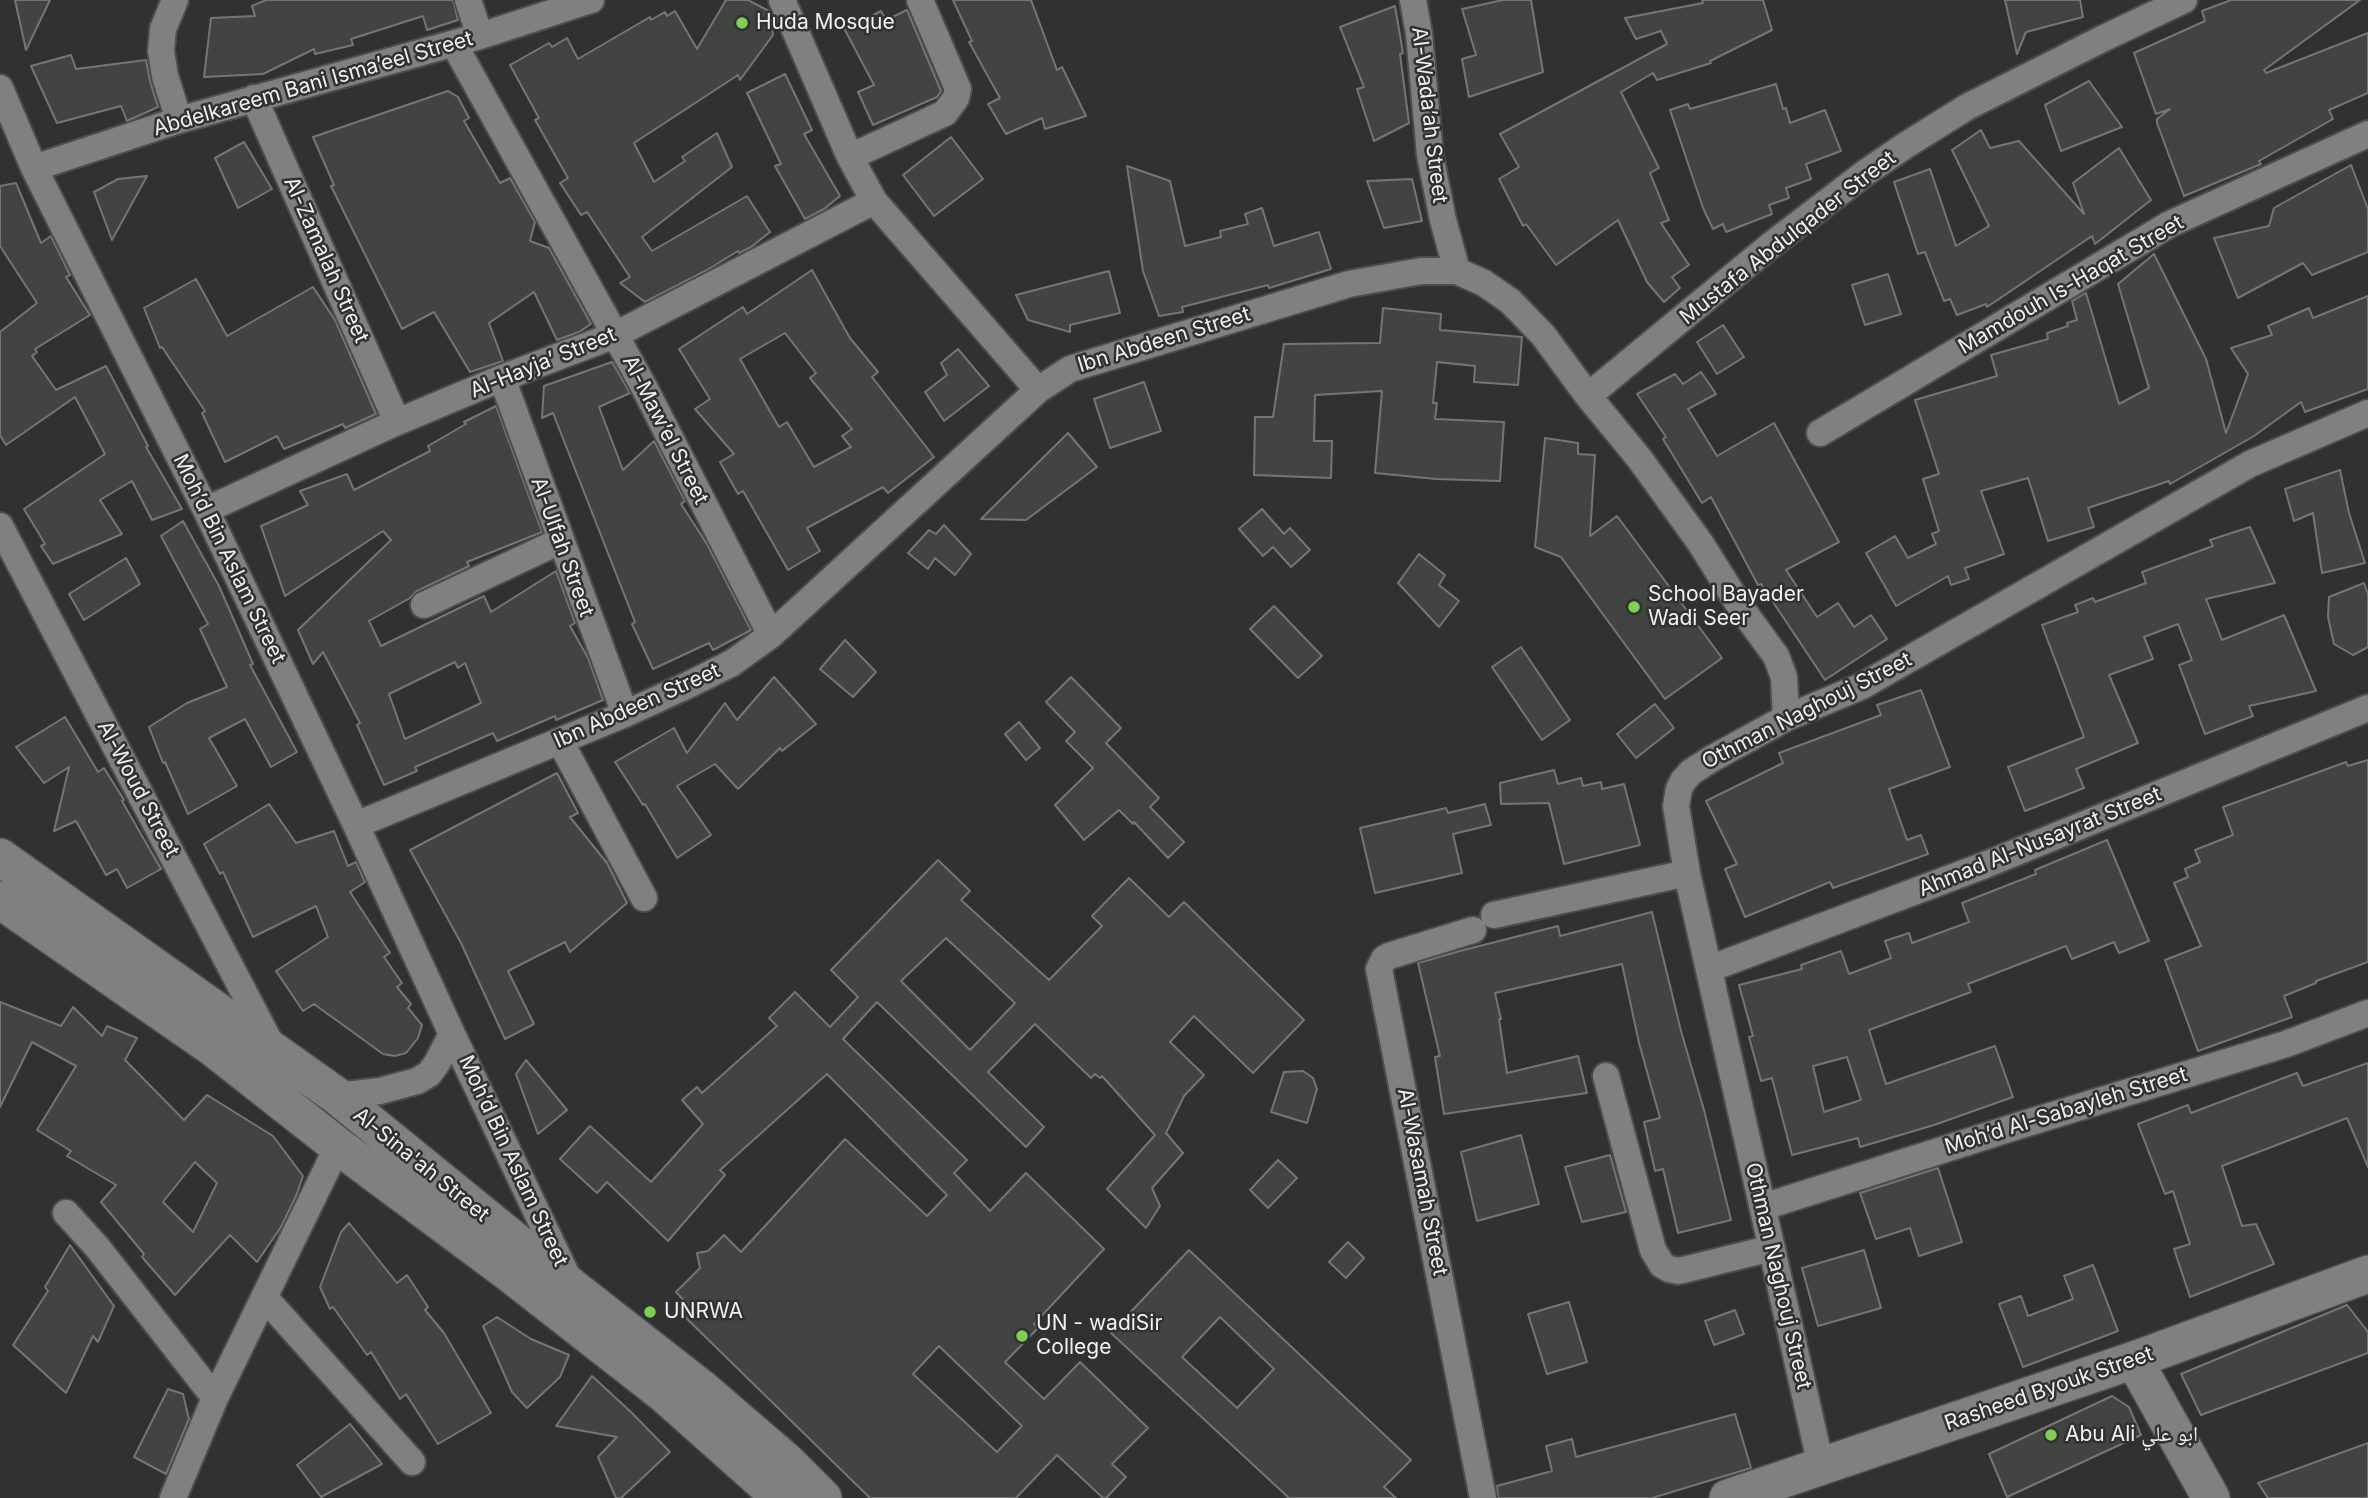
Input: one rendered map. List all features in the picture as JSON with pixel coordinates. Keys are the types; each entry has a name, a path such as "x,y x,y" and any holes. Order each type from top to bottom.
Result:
{"main road":[{"name":"Al-Sina'ah Street","path":"0,857 337,1096 701,1388 787,1462 824,1498"},
{"name":"Al-Sina'ah Street","path":"0,900 212,1046 338,1146 509,1273 664,1394 781,1498"},
{"name":"Rasheed Byouk Street","path":"1728,1498 2134,1360 2368,1274"},
{"path":"2134,1360 2211,1498"}],"street":[{"path":"175,0 163,29 161,51 165,76 179,120"},
{"path":"468,0 480,36"},
{"name":"Abdelkareem Bani Isma’eel Street","path":"34,168 179,120 454,44 591,0"},
{"path":"782,0 850,157 874,201 1038,390"},
{"path":"850,157 944,113 956,98 958,89 920,0"},
{"name":"Al-Wada’ah Street","path":"1413,0 1419,34 1430,155 1457,271"},
{"name":"Mustafa Abdulqader Street","path":"1588,396 1771,245 1906,145 1967,107 2184,0"},
{"name":"Al-Maw’el Street","path":"454,44 644,387 771,635"},
{"name":"Moh’d Bin Aslam Street","path":"0,88 34,168 206,510 573,1288"},
{"name":"Al-Zamalah Street","path":"254,99 397,422"},
{"name":"Mamdouh Is-Haqat Street","path":"1820,433 2170,224 2368,134"},
{"name":"Al-Hayja’ Street","path":"206,510 397,422 615,335 874,201"},
{"name":"Ibn Abdeen Street","path":"356,825 625,714 732,663 771,635 1055,377 1083,364 1349,284 1421,271 1457,271 1484,283 1510,301 1543,335 1588,396 1647,468 1776,656 1784,677 1787,718"},
{"name":"Al-Ulfah Street","path":"502,378 559,541 625,714"},
{"name":"Othman Naghouj Street","path":"1821,1466 1687,873 1676,806 1679,789 1699,767 1787,718 1862,686 2250,464 2368,413"},
{"name":"Al-Woud Street","path":"0,526 276,1053"},
{"path":"424,605 559,541"},
{"name":"Ahmad Al-Nusayrat Street","path":"1709,969 1997,860 2368,708"},
{"path":"560,741 643,898"},
{"name":"Al-Wasamah Street","path":"1483,1498 1380,969 1381,963 1389,956 1484,923 1687,873"},
{"name":"Moh’d Al-Sabayleh Street","path":"1763,1207 2286,1044 2368,1013"},
{"name":"Moh’d Bin Aslam Street","path":"337,1096 380,1091 417,1081 429,1074 452,1034"},
{"path":"1606,1076 1653,1250 1662,1265 1679,1271 1772,1248"},
{"path":"173,1498 215,1398 338,1146"},
{"path":"66,1213 97,1247 215,1398"},
{"path":"265,1298 412,1462"}],"building":[{"path":"15,0 50,0 26,50"},
{"path":"266,0 453,0 458,20 427,30 423,16 351,39 353,45 315,54 314,49 263,74 204,77 211,18 255,16 252,6"},
{"path":"726,0 748,0 769,11 773,35 740,80 738,75 634,143 654,182 685,161 682,157 717,133 732,167 642,237 652,251 747,196 770,232 751,247 739,253 738,251 645,302 620,283 630,277 587,212 581,215 560,183 568,178 535,120 539,118 510,65 549,43 552,47 567,38 578,59 650,17 651,20 665,12 667,16 675,11 697,49"},
{"path":"953,0 1031,0 1057,70 1062,67 1086,116 1045,129 1042,118 1006,134 988,104 1000,98 969,42 972,41"},
{"path":"1503,0 1531,0 1543,72 1469,97 1462,59 1476,55 1462,9"},
{"path":"1702,0 1763,0 1772,30 1710,61 1711,63 1657,80 1653,73 1621,92 1659,168 1650,173 1669,220 1661,223 1689,265 1672,277 1680,288 1664,302 1647,282 1618,220 1556,265 1526,224 1523,226 1499,179 1519,167 1500,134 1667,44 1661,31 1636,39 1625,18 1703,3"},
{"path":"2005,0 2080,0 2083,17 2026,32 2017,54"},
{"path":"2231,0 2360,0 2264,70 2266,73 2368,33 2368,93 2329,110 2333,119 2259,161 2261,164 2184,196 2157,123 2157,119 2170,109 2156,114 2134,53 2205,21 2202,11"},
{"path":"1395,6 1403,53 1400,54 1409,123 1374,141 1357,89 1364,87 1340,27"},
{"path":"907,10 941,91 937,97 873,125 858,92 874,85 845,30 881,11 886,20"},
{"path":"71,55 76,69 146,60 158,107 127,121 121,106 57,123 31,66"},
{"path":"785,74 812,130 804,134 840,196 805,219 775,166 781,164 747,93"},
{"path":"2089,81 2122,127 2061,151 2045,105"},
{"path":"1776,84 1790,123 1825,110 1841,151 1806,164 1811,179 1786,188 1789,198 1769,205 1772,214 1726,232 1723,224 1713,229 1703,208 1670,110 1688,104 1690,109"},
{"path":"448,91 458,97 469,118 464,121 500,183 510,178 535,222 530,241 549,248 591,324 579,332 557,340 534,292 489,323 503,361 470,372 434,312 402,329 331,186 334,185 313,137"},
{"path":"1981,130 1990,148 2019,141 2084,214 2073,183 2119,148 2151,200 2095,244 2092,236 1987,307 1986,304 1957,315 1950,299 1944,301 1925,252 1918,254 1894,182 1930,169 1956,246 1989,226 1952,150"},
{"path":"951,137 983,179 934,216 903,175"},
{"path":"244,142 272,189 238,208 215,158"},
{"path":"2351,165 2368,209 2368,252 2312,275 2303,263 2238,298 2214,238 2269,226 2274,208"},
{"path":"1127,166 1170,181 1185,246 1221,237 1220,231 1248,224 1245,214 1262,208 1274,246 1319,232 1331,269 1269,288 1268,285 1182,307 1183,312 1159,316 1143,271"},
{"path":"147,176 112,240 94,192 118,179"},
{"path":"1412,179 1422,221 1384,228 1367,181"},
{"path":"16,183 41,243 51,236 70,275 66,277 90,315 35,349 37,352 32,356 56,390 106,366 148,446 146,447 182,509 152,520 132,481 100,500 122,534 53,564 41,546 45,544 24,509 105,454 75,397 6,445 0,435 0,332 37,303 0,246 0,186"},
{"path":"2154,254 2206,359 2226,433 2248,374 2231,348 2272,335 2268,326 2309,308 2313,318 2368,296 2368,389 2305,412 2301,402 2254,436 2170,484 2169,481 2088,508 2094,527 2048,541 2028,478 1981,491 2004,554 1965,568 1969,579 1951,585 1948,576 1896,606 1866,553 1895,536 1908,558 1936,544 1932,534 1939,531 1923,479 1939,474 1915,400 1997,376 1991,355 2048,339 2047,333 2068,326 2067,323 2077,320 2072,301 2086,293 2119,404 2149,388 2118,284"},
{"path":"812,270 850,338 878,372 872,377 934,457 888,493 883,487 807,528 820,551 788,570 743,491 738,494 720,462 734,454 695,409 710,399 679,349 743,307 747,314","holes":["785,333 816,373 810,378 852,429 842,436 851,447 814,467 787,422 779,427 740,359"]},
{"path":"1109,271 1120,313 1070,325 1070,332 1028,320 1016,295"},
{"path":"1888,274 1901,314 1865,325 1852,285"},
{"path":"196,279 227,336 313,287 335,320 376,414 345,428 343,424 284,449 277,436 225,462 202,413 205,411 162,347 160,348 144,308"},
{"path":"1383,308 1441,314 1440,330 1522,337 1518,385 1474,382 1475,366 1437,362 1433,403 1437,403 1435,419 1504,422 1500,481 1375,473 1382,391 1315,395 1314,441 1332,441 1331,478 1254,475 1255,417 1273,417 1284,344 1380,343"},
{"path":"1723,325 1744,357 1717,374 1697,342"},
{"path":"958,349 989,386 944,421 925,392 947,375 941,363"},
{"path":"612,362 630,393 599,407 623,470 654,441 685,501 681,504 707,544 751,630 713,650 709,643 653,669 632,624 635,622 553,413 542,418 544,386"},
{"path":"1701,372 1716,394 1688,409 1717,456 1774,423 1839,542 1786,570 1817,617 1838,603 1854,627 1871,615 1887,639 1825,680 1761,584 1758,585 1711,497 1702,503 1663,439 1666,437 1637,394 1675,374 1683,384"},
{"path":"1144,382 1161,431 1110,448 1094,399"},
{"path":"496,406 542,532 467,562 469,566 417,591 410,598 369,621 381,646 484,596 491,612 556,571 575,623 570,626 588,658 603,700 556,720 555,716 497,741 493,733 415,767 417,771 384,785 357,725 360,723 323,652 313,664 298,630 391,540 383,531 285,596 261,526 308,505 300,491 347,474 354,490 430,451 428,446 466,424 464,422","holes":["455,662 458,668 465,663 481,703 405,739 389,694"]},
{"path":"1068,433 1097,467 1026,520 981,519"},
{"path":"1545,438 1578,443 1578,454 1595,455 1590,536 1617,516 1722,658 1665,699 1561,557 1535,547"},
{"path":"2340,470 2349,513 2365,563 2322,573 2313,513 2294,521 2285,489"},
{"path":"1262,509 1284,534 1290,528 1310,550 1291,567 1273,547 1263,556 1239,529"},
{"path":"183,521 219,586 253,664 250,665 297,752 271,767 245,719 209,738 237,786 188,814 149,727 187,703 227,687 200,629 208,624 161,536"},
{"path":"944,525 971,554 955,575 935,558 928,569 908,553 929,530 936,534"},
{"path":"2250,527 2275,583 2206,599 2222,640 2284,615 2316,691 2249,706 2253,716 2205,734 2179,665 2192,660 2178,624 2144,637 2153,659 2109,675 2138,743 2076,769 2084,788 2025,811 2008,767 2084,737 2042,625 2078,612 2075,605 2093,598 2095,602 2146,583 2142,572 2213,546 2210,540"},
{"path":"1419,554 1445,575 1439,585 1459,601 1439,627 1398,583"},
{"path":"126,558 140,584 84,620 69,594"},
{"path":"2364,583 2368,594 2368,647 2353,655 2334,644 2328,617 2329,597"},
{"path":"1274,606 1322,656 1298,678 1250,629"},
{"path":"845,640 876,672 853,697 820,669"},
{"path":"1521,647 1570,720 1542,740 1492,667"},
{"path":"774,677 816,724 782,751 780,748 738,789 715,764 677,786 711,835 677,858 645,804 643,805 615,762 674,728 687,753 725,703 737,720"},
{"path":"1071,677 1121,728 1106,743 1159,798 1150,807 1184,842 1168,858 1119,810 1084,840 1055,805 1093,768 1066,741 1075,732 1046,702"},
{"path":"1921,690 1950,767 1889,789 1907,840 1921,835 1928,854 1833,888 1830,882 1745,917 1725,869 1737,864 1706,801 1783,763 1779,753 1881,715 1877,705"},
{"path":"1655,704 1674,728 1636,758 1617,734"},
{"path":"65,717 98,772 104,768 161,869 127,888 117,869 106,875 76,821 54,831 69,767 44,783 16,747"},
{"path":"1019,722 1040,748 1026,760 1005,734"},
{"path":"2368,760 2368,962 2284,996 2292,1017 2198,1051 2165,960 2201,946 2174,883 2188,877 2185,869 2200,862 2195,850 2233,835 2223,807 2346,762 2348,766"},
{"path":"1554,770 1558,784 1581,778 1583,786 1601,782 1602,789 1624,784 1640,845 1564,864 1549,803 1501,804 1500,783"},
{"path":"557,773 578,813 570,817 607,863 627,903 570,952 565,942 508,971 534,1024 505,1039 461,943 410,850"},
{"path":"269,804 296,843 334,831 348,866 356,862 365,882 350,892 390,953 384,957 402,983 397,987 411,1004 408,1008 422,1025 418,1038 406,1053 395,1056 383,1054 314,1004 303,1011 276,971 328,937 316,906 253,937 223,872 220,874 204,844"},
{"path":"1485,804 1491,825 1453,834 1462,873 1375,893 1360,828 1446,808 1448,813"},
{"path":"2107,840 2149,941 2119,953 2114,942 2072,959 2066,946 1968,984 1971,992 1869,1030 1886,1084 1995,1046 2013,1097 1860,1147 1858,1138 1792,1155 1772,1078 1761,1081 1749,1037 1753,1036 1739,985 1802,969 1801,965 1841,951 1849,974 1891,958 1885,941 1909,933 1912,943 1969,922 1962,903 2036,874 2035,870","holes":["1847,1057 1861,1100 1824,1112 1813,1066"]},
{"path":"938,860 970,891 961,900 1049,980 1102,926 1092,916 1129,878 1169,917 1184,902 1304,1020 1253,1073 1194,1016 1170,1042 1204,1075 1184,1096 1166,1133 1183,1153 1152,1188 1160,1206 1146,1228 1107,1189 1155,1135 1102,1076 1100,1078 1095,1074 1091,1078 1035,1024 988,1072 1044,1127 1026,1147 877,1002 843,1039 967,1160 954,1173 990,1211 1026,1173 1104,1249 1034,1324 1038,1328 1005,1362 1044,1399 1080,1362 1148,1428 1112,1464 1126,1477 1106,1498 1057,1455 1016,1498 870,1498 681,1313 688,1305 676,1292 700,1268 697,1253 708,1251 724,1235 741,1252 845,1139 927,1216 947,1195 827,1074 720,1170 725,1175 668,1241 607,1182 597,1193 560,1159 590,1126 651,1182 703,1124 682,1100 697,1087 702,1093 777,1026 769,1018 795,992 830,1027 858,997 831,970","holes":["946,938 1015,1003 970,1050 901,981","939,1346 1022,1426 997,1452 913,1374"]},
{"path":"1652,912 1731,1220 1678,1233 1663,1169 1655,1171 1644,1122 1660,1118 1639,1043 1622,964 1495,993 1507,1073 1578,1056 1587,1093 1444,1114 1435,1057 1440,1056 1418,963 1558,926 1560,936"},
{"path":"0,1002 61,1026 73,1007 102,1036 107,1026 137,1038 125,1060 184,1120 207,1095 273,1136 303,1176 281,1227 257,1262 230,1235 175,1295 142,1257 144,1254 101,1202 116,1185 67,1156 71,1151 37,1130 76,1066 32,1042 0,1107","holes":["195,1162 217,1183 193,1232 163,1202"]},
{"path":"526,1060 567,1110 538,1134 516,1074"},
{"path":"2368,1063 2368,1167 2347,1118 2222,1166 2242,1226 2256,1224 2274,1264 2190,1297 2174,1249 2190,1244 2173,1191 2165,1194 2138,1124 2188,1105 2191,1113 2297,1073 2303,1086"},
{"path":"1303,1071 1313,1078 1317,1089 1307,1123 1271,1112 1284,1072"},
{"path":"1521,1135 1539,1204 1477,1221 1461,1152"},
{"path":"1610,1155 1626,1212 1582,1222 1565,1167"},
{"path":"1278,1160 1297,1178 1268,1208 1250,1190"},
{"path":"1938,1168 1962,1242 1919,1256 1910,1228 1876,1239 1860,1193"},
{"path":"349,1223 397,1283 407,1275 428,1307 425,1310 444,1333 491,1413 438,1444 406,1394 400,1399 371,1352 367,1355 333,1307 330,1309 320,1287 341,1232"},
{"path":"1348,1242 1364,1258 1346,1278 1329,1262"},
{"path":"70,1245 114,1306 98,1342 93,1336 66,1393 13,1345 48,1291 45,1287"},
{"path":"1189,1250 1411,1460 1384,1487 1396,1498 1289,1498 1111,1333","holes":["1220,1317 1274,1369 1237,1408 1182,1357"]},
{"path":"1864,1250 1881,1308 1818,1326 1802,1268"},
{"path":"2093,1265 2118,1331 2023,1367 1999,1304 2021,1296 2028,1316 2073,1299 2064,1276"},
{"path":"1569,1302 1587,1362 1547,1374 1528,1314"},
{"path":"2347,1305 2368,1332 2368,1353 2201,1415 2181,1374"},
{"path":"1735,1310 1744,1334 1714,1345 1705,1321"},
{"path":"497,1317 531,1339 569,1355 560,1377 527,1408 512,1392 483,1326"},
{"path":"592,1376 670,1452 621,1498 616,1498 598,1457 617,1437 556,1426"},
{"path":"168,1389 183,1394 189,1419 166,1474 134,1457"},
{"path":"2112,1396 2129,1407 2141,1435 2007,1497 1989,1454"},
{"path":"1735,1414 1751,1468 1652,1498 1498,1498 1497,1486 1552,1471 1546,1446 1572,1439 1576,1457"},
{"path":"350,1424 382,1464 321,1497 297,1465"},
{"path":"2368,1443 2368,1498 2268,1498 2258,1483"}],"place":[{"name":"Huda Mosque","path":"742,23"},
{"name":"School Bayader Wadi Seer","path":"1634,607"},
{"name":"UNRWA","path":"650,1312"},
{"name":"UN - wadiSir College","path":"1022,1336"},
{"name":"Abu Ali ابو علي","path":"2051,1435"}]}
